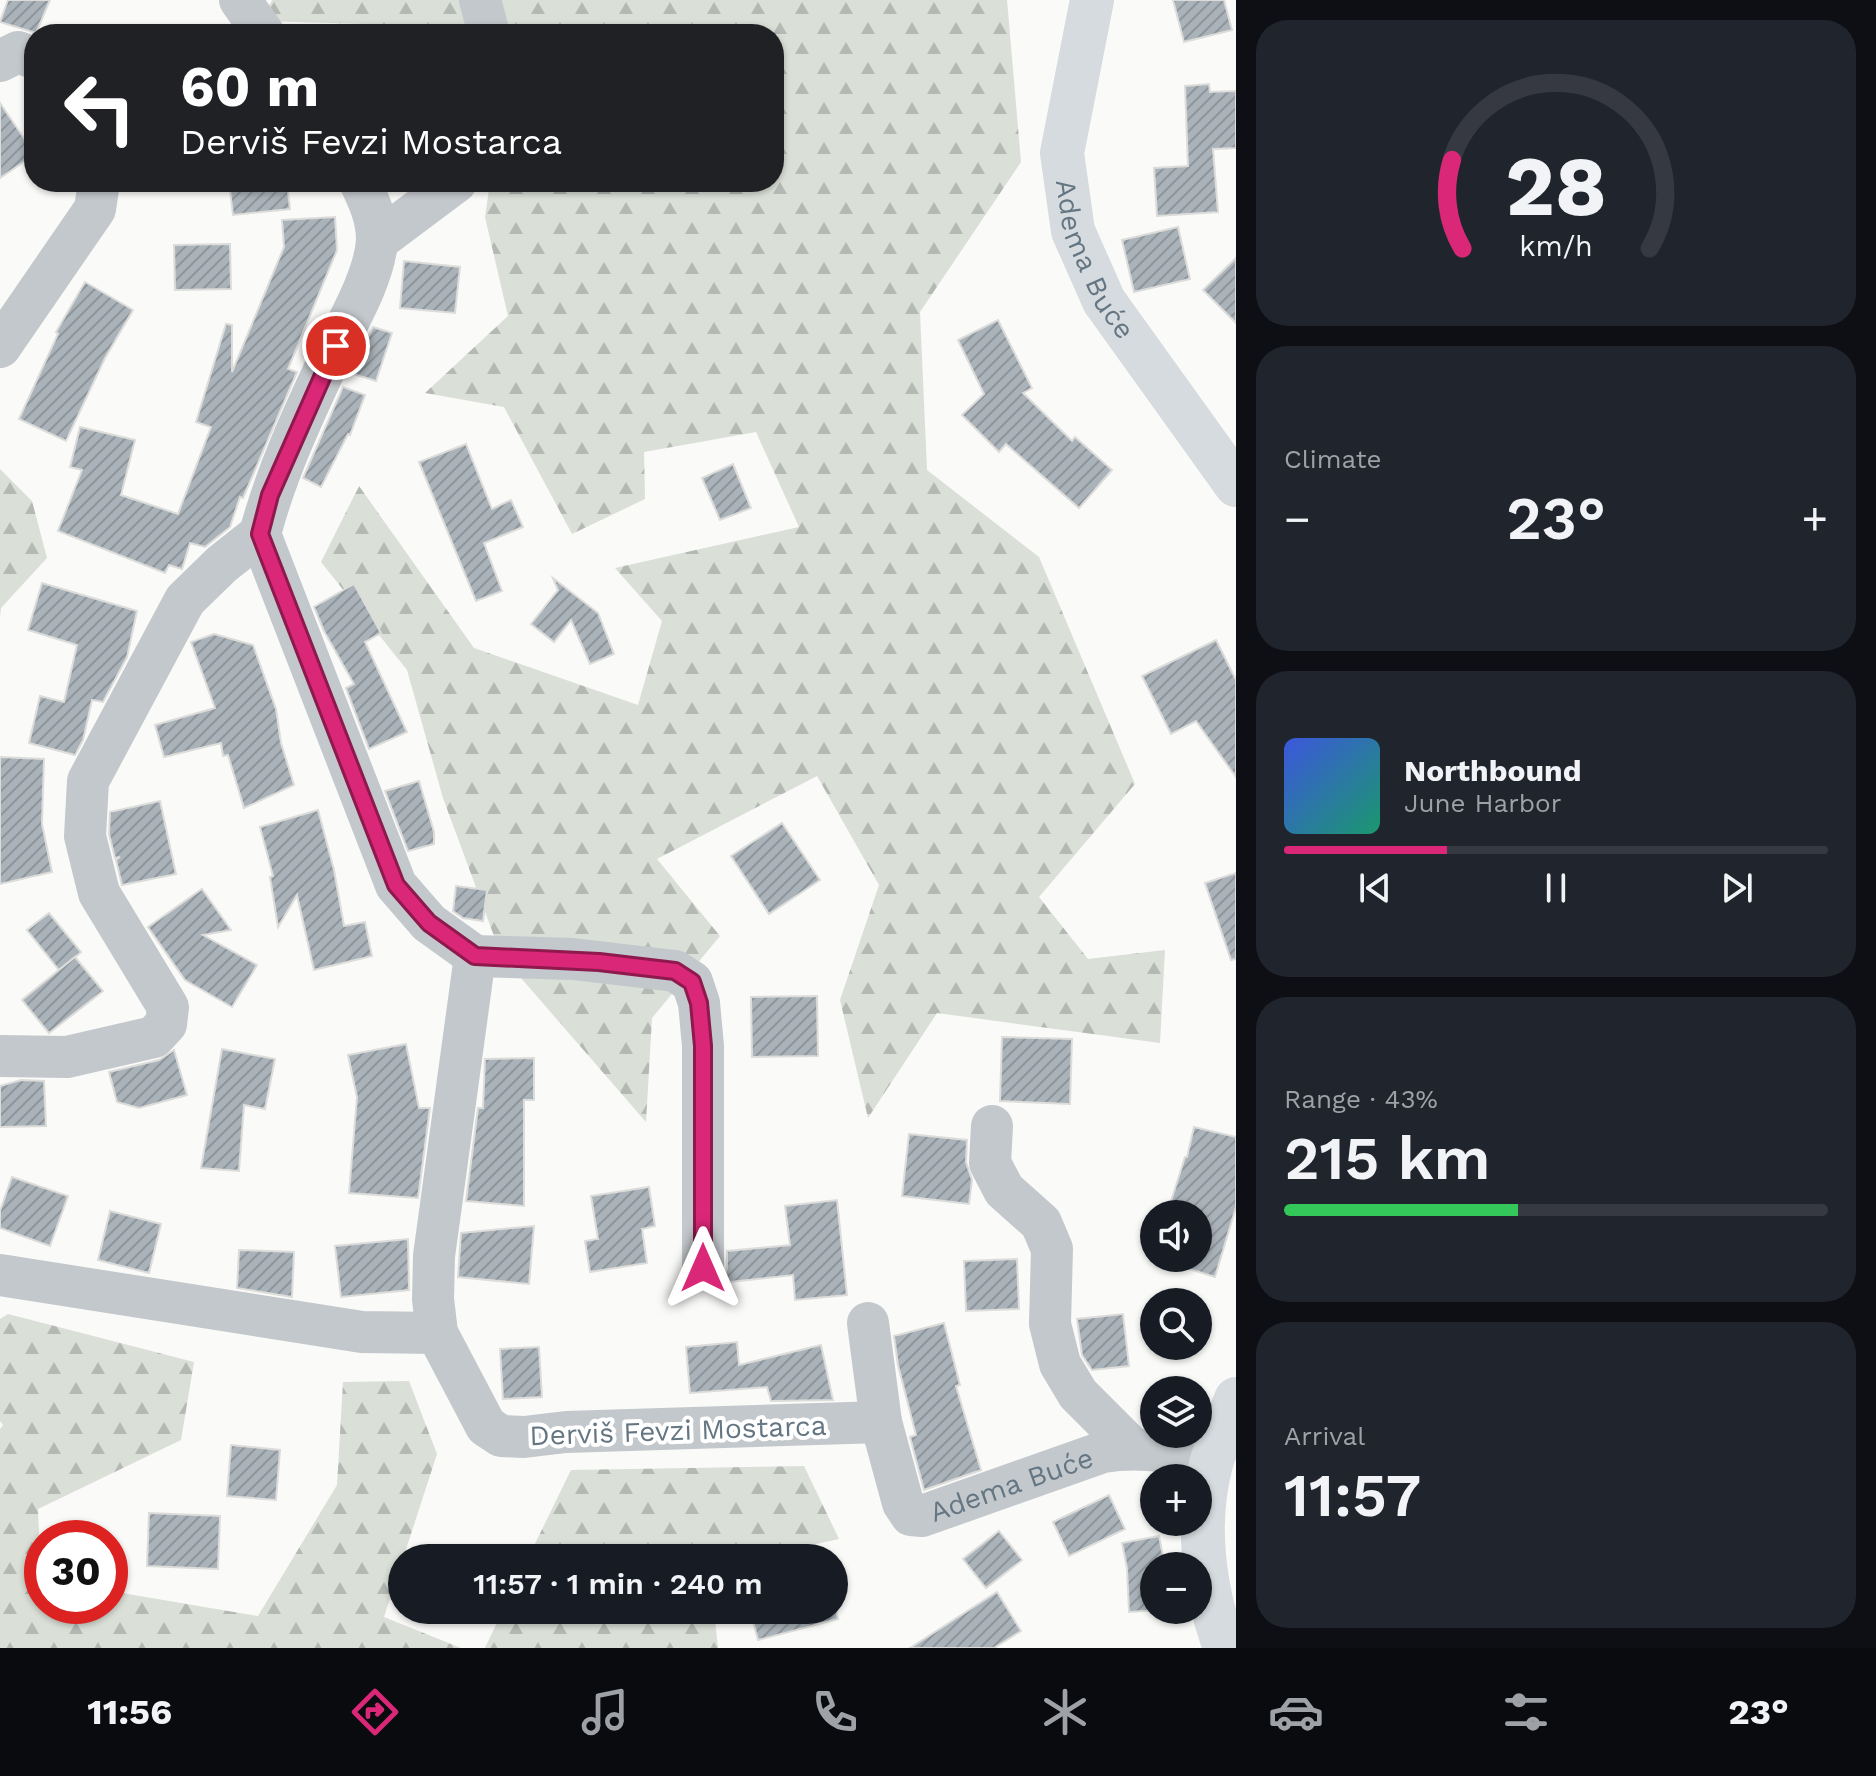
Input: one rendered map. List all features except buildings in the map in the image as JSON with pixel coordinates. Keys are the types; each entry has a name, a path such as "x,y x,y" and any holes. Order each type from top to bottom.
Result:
{"street":[{"path":"240,0 257,24"},
{"path":"480,0 486,24"},
{"name":"Adema Buće","path":"1092,0 1062,153 1073,231 1104,301 1236,485"},
{"path":"0,61 18,52 24,54"},
{"path":"0,347 95,209 98,192"},
{"path":"365,192 374,209 377,241 367,277 270,495 260,534 396,885 429,923 475,956 573,959 675,971 692,982 699,1003 703,1046 703,1268"},
{"path":"377,241 443,192"},
{"path":"0,1056 67,1057 154,1037 166,1024 168,1007 99,893 85,836 88,781 185,600 222,564 260,534"},
{"name":"Derviš Fevzi Mostarca","path":"475,956 434,1256 433,1299 437,1333 486,1426 501,1436 524,1437 566,1432 881,1422"},
{"path":"992,1126 990,1163 1004,1190 1041,1223 1052,1249 1050,1324 1060,1364 1078,1394 1132,1448"},
{"path":"0,1275 362,1332 437,1333"},
{"name":"Adema Buće","path":"868,1323 881,1422 903,1503 911,1515 922,1516 1103,1452 1132,1448 1182,1454 1211,1463"},
{"path":"1225,1648 1211,1611 1202,1539 1203,1510 1211,1463 1236,1399"}],"green space":[{"path":"272,0 1007,0 1021,162 920,312 927,470 1039,557 1135,784 1039,897 1088,959 1165,950 1160,1043 937,1013 868,1118 840,1000 879,885 817,776 657,859 720,936 652,1018 646,1122 501,955 443,798 407,670 321,562 359,486 474,648 638,705 662,621 615,568 799,527 756,432 644,452 645,499 572,534 504,407 425,393 508,316 485,217 489,192 784,192 784,24 364,24 262,21"},
{"path":"0,469 32,501 47,558 1,608 0,617"},
{"path":"8,1314 194,1362 181,1440 38,1509 38,1520 24,1520 24,1624 128,1624 128,1594 258,1616 337,1485 343,1382 409,1381 437,1454 408,1544 388,1544 388,1605 384,1617 388,1619 388,1624 401,1624 461,1648 0,1648 0,1429 3,1425 0,1421 0,1319"},
{"path":"804,1466 839,1539 816,1544 535,1544 571,1470"},
{"path":"496,1624 715,1624 718,1648 485,1648"}],"route":[{"path":"336,346 270,495 260,534 396,885 429,923 475,956 573,959 675,971 692,982 699,1003 703,1046 703,1268"}]}
